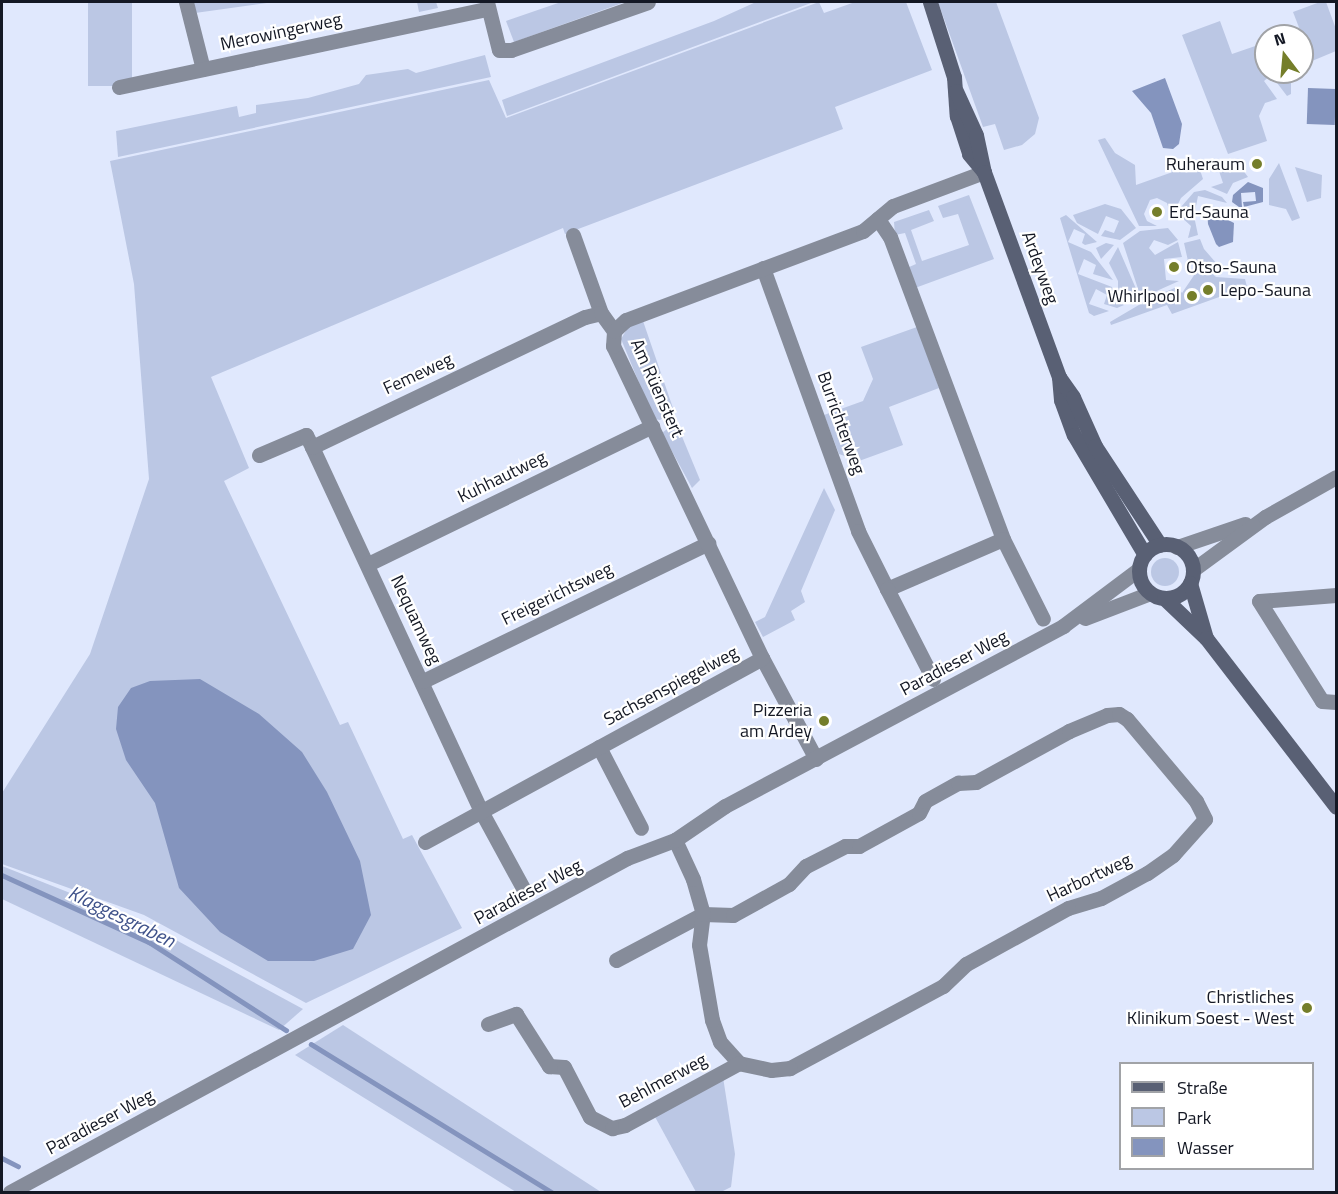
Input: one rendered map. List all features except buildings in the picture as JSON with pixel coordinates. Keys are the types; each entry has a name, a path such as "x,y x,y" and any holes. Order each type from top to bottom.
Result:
{"main road":[{"name":"Ardeyweg","path":"930,2 956,91 957,116 969,154 984,172 1059,377 1073,397 1095,446 1160,545"},
{"name":"Ardeyweg","path":"1059,377 1061,400 1074,435 1145,555"},
{"name":"Paradieser Weg","path":"1160,545 1177,547"},
{"path":"1145,555 1160,545"},
{"path":"1177,547 1190,559 1206,638"},
{"name":"Paradieser Weg","path":"1139,569 1145,555"},
{"path":"1139,569 1141,583 1206,638 1336,807"},
{"name":"Paradieser Weg","path":"1157,596 1179,595 1192,576"}],"street":[{"path":"186,2 203,69"},
{"path":"487,5 499,50 511,50 648,2"},
{"name":"Merowingerweg","path":"119,87 487,5"},
{"name":"Am Rüenstert","path":"816,759 762,658 614,346 614,331 626,320 863,231 893,206 984,172"},
{"path":"878,219 890,237 1003,539 1043,619"},
{"path":"573,235 601,313 614,331"},
{"name":"Burrichterweg","path":"763,268 858,531 933,679"},
{"name":"Femeweg","path":"312,447 601,313"},
{"name":"Kuhhautweg","path":"368,564 652,426"},
{"path":"259,455 306,435 312,447"},
{"name":"Nequamweg","path":"312,447 423,681 481,811"},
{"name":"Paradieser Weg","path":"1192,576 1265,517 1336,477"},
{"name":"Paradieser Weg","path":"1177,547 1265,517"},
{"path":"887,589 1003,539"},
{"name":"Freigerichtsweg","path":"423,681 708,543"},
{"name":"Paradieser Weg","path":"10,1192 627,858 675,840 698,827 707,816 1063,626 1139,569"},
{"path":"1336,595 1259,601 1322,701 1336,702"},
{"name":"Paradieser Weg","path":"1063,626 1157,596"},
{"name":"Sachsenspiegelweg","path":"425,842 762,658"},
{"name":"Harbortweg","path":"616,960 703,914 733,915 789,884 806,867 845,846 859,846 919,813 925,801 958,783 976,782 1069,731 1107,715 1119,714 1127,719 1196,801 1205,819 1173,855 1147,873 1101,898 1068,908 966,964 943,986 800,1062 771,1070 739,1063"},
{"name":"Sachsenspiegelweg","path":"599,747 641,828"},
{"path":"481,811 524,890"},
{"path":"675,840 693,879 703,914 699,945 712,1020 720,1042 739,1063"},
{"name":"Behlmerweg","path":"488,1024 516,1014 549,1066 564,1067 590,1117 612,1128 625,1125 739,1063"}],"green space":[{"path":"88,2 132,2 132,86 88,86"},
{"path":"193,2 274,2 195,13"},
{"path":"417,2 436,2 438,8 419,12"},
{"path":"561,2 625,2 514,42 506,21"},
{"path":"756,2 811,3 507,116 502,100 714,21"},
{"path":"819,2 824,13 855,2 906,2 932,70 835,107 843,129 565,234 563,228 211,377 249,468 224,481 340,725 348,722 403,839 412,835 462,928 306,1003 144,915 2,864 2,793 90,654 149,479 134,284 110,161 489,80 506,118"},
{"path":"938,2 996,2 1039,118 1035,134 1022,145 1004,150 995,124 983,127"},
{"path":"1326,2 1336,29 1336,51 1314,60 1314,24 1298,24 1293,12"},
{"path":"1220,21 1232,54 1254,46 1254,84 1266,84 1277,99 1265,103 1259,116 1267,141 1228,154 1182,35"},
{"path":"485,55 491,77 118,157 116,131 237,106 239,117 256,113 256,105 308,98 359,84 366,75 408,69 416,73"},
{"path":"1278,84 1291,84 1291,94 1287,96"},
{"path":"1105,138 1115,153 1135,165 1136,185 1198,163 1210,165 1200,170 1203,179 1181,198 1174,212 1170,213 1167,203 1157,198 1150,200 1144,214 1147,221 1157,226 1139,226 1098,140"},
{"path":"1236,161 1248,177 1233,183 1227,194 1211,187 1223,183 1218,168"},
{"path":"1279,163 1300,218 1292,221 1286,209 1269,205 1269,179"},
{"path":"1295,167 1322,175 1321,198 1307,202"},
{"path":"1205,190 1222,197 1227,203 1198,196 1194,216 1198,235 1188,238 1191,226 1179,215 1181,207 1194,192"},
{"path":"969,195 994,259 915,288 907,268 916,264 905,233 895,235 894,222 929,210 934,221 911,230 922,261 969,245 958,214 943,218 938,206"},
{"path":"1105,204 1121,209 1136,228 1120,240 1101,236 1105,230 1114,233 1119,221 1106,216 1098,234 1077,223 1073,215"},
{"path":"1066,215 1097,242 1085,245 1082,243 1085,234 1074,229 1068,242 1091,252 1113,280 1093,274 1096,265 1084,259 1078,274 1112,287 1115,298 1124,305 1117,308 1104,304 1107,295 1096,289 1089,304 1109,311 1094,316 1089,313 1060,218"},
{"path":"1168,228 1178,240 1168,245 1154,240 1149,248 1155,255 1178,242 1182,257 1164,259 1166,280 1179,281 1141,298 1123,243 1140,231"},
{"path":"1200,239 1204,249 1217,264 1196,267 1188,261 1184,243"},
{"path":"1106,243 1114,245 1101,259 1096,248"},
{"path":"1118,247 1137,291 1137,300 1128,304 1118,295 1118,281 1109,263"},
{"path":"1208,270 1216,277 1245,279 1247,287 1172,314 1167,305 1111,325 1110,322 1149,299 1177,287 1182,293 1197,271"},
{"path":"643,321 674,411 660,420 654,419 621,339 630,324"},
{"path":"917,327 939,388 889,407 903,445 859,461 839,454 824,415 863,401 873,379 861,347"},
{"path":"676,422 700,480 692,488 662,433"},
{"path":"824,488 835,510 801,591 805,602 791,611 795,620 763,637 755,622 765,617"},
{"path":"1165,558 1175,562 1179,572 1175,582 1165,586 1155,582 1151,572 1155,562"},
{"path":"2,866 141,921 303,1009 279,1030 2,899"},
{"path":"343,1025 601,1192 516,1192 295,1055"},
{"path":"723,1077 735,1154 731,1187 721,1192 696,1192 654,1115"}],"water":[{"path":"1165,78 1182,124 1179,144 1173,149 1163,148 1151,113 1132,91"},
{"path":"1308,88 1336,89 1335,125 1307,124"},
{"path":"1248,182 1263,188 1263,202 1244,207 1243,202 1256,201 1255,192 1241,193 1242,207 1239,207 1232,202 1233,195"},
{"path":"1207,209 1234,223 1233,242 1219,247 1216,244 1208,224"},
{"path":"200,679 259,714 302,752 327,792 360,861 371,915 353,949 314,961 268,961 220,932 179,888 155,803 126,760 116,729 118,707 131,688 150,681"}],"waterway":[{"name":"Klaggesgraben","path":"2,875 149,942 286,1030"},
{"name":"Klaggesgraben","path":"311,1044 552,1192"},
{"path":"2,1158 18,1166"}],"place":[{"name":"Ruheraum","path":"1257,164"},
{"name":"Erd-Sauna","path":"1157,212"},
{"name":"Otso-Sauna","path":"1174,267"},
{"name":"Lepo-Sauna","path":"1208,290"},
{"name":"Whirlpool","path":"1192,296"},
{"name":"Pizzeria am Ardey","path":"824,721"},
{"name":"Christliches Klinikum Soest - West","path":"1307,1008"}]}
